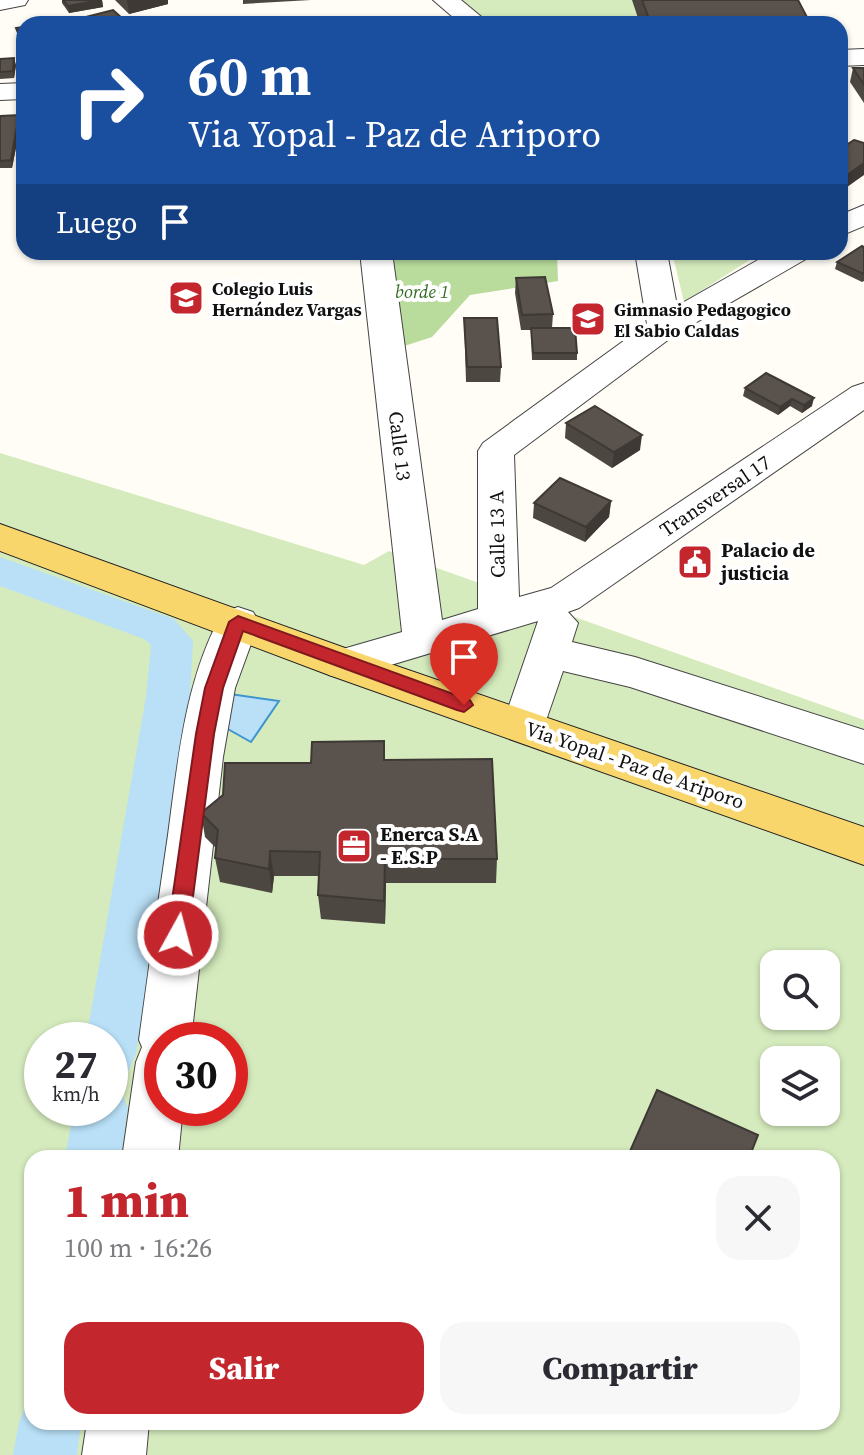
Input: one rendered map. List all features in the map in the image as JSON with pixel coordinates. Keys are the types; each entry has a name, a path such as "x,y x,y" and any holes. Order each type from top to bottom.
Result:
{"main road":[{"name":"Via Yopal - Paz de Ariporo","path":"0,537 238,622 344,664 864,846"}],"street":[{"path":"0,3 16,0"},
{"path":"445,0 466,16"},
{"name":"Calle 13","path":"377,260 424,640"},
{"path":"652,260 664,327 781,260"},
{"name":"Calle 13 A","path":"499,618 496,451 664,327"},
{"name":"Transversal 17","path":"344,664 565,598 864,394"},
{"path":"524,726 565,598"},
{"path":"167,1022 201,757 214,688 238,622"},
{"path":"548,652 635,673 864,747"},
{"path":"151,1150 154,1126"},
{"path":"114,1455 117,1430"}],"green space":[{"path":"456,0 782,0 791,16 477,16"},
{"name":"borde 1","path":"380,260 557,260 558,281 470,295 432,337 392,350"},
{"path":"674,260 750,260 684,302"},
{"path":"0,453 364,565 389,551 864,720 864,1455 0,1455"}],"water":[{"path":"230,694 279,701 251,742 226,728"}],"building":[{"path":"63,0 101,0 68,6"},
{"path":"642,0 798,0 806,16 648,16"},
{"path":"113,10 120,16 90,16"},
{"path":"14,58 13,71 0,72 0,59"},
{"path":"853,68 864,68 864,85"},
{"path":"16,115 11,160 0,161 0,116"},
{"path":"854,140 864,143 864,163 848,174 848,144"},
{"path":"864,247 864,274 837,262 848,260 848,255"},
{"path":"545,277 553,314 522,315 516,278"},
{"path":"464,318 497,318 501,367 467,367"},
{"path":"531,328 575,328 577,353 533,353"},
{"path":"766,373 814,398 804,405 792,399 780,407 745,388"},
{"path":"595,406 642,435 614,452 566,423"},
{"path":"560,478 611,501 586,527 534,503"},
{"name":"Enerca S.A - E.S.P","path":"384,741 384,760 492,759 497,859 385,859 384,901 318,895 320,852 270,851 269,869 215,858 218,830 201,813 223,795 225,763 311,763 312,742"},
{"path":"657,1090 758,1135 752,1150 631,1150"}],"waterway":[{"path":"0,571 159,629 172,641 168,697 115,1022"},
{"path":"94,1150 98,1126"},
{"path":"45,1455 49,1430"}],"place":[{"name":"Colegio Luis Hernández Vargas","path":"186,298"},
{"name":"Gimnasio Pedagogico El Sabio Caldas","path":"588,319"},
{"name":"Palacio de justicia","path":"695,562"},
{"name":"Enerca S.A - E.S.P","path":"354,846"}],"route":[{"path":"178,935 205,734 214,688 238,622 344,664 464,705"}]}
